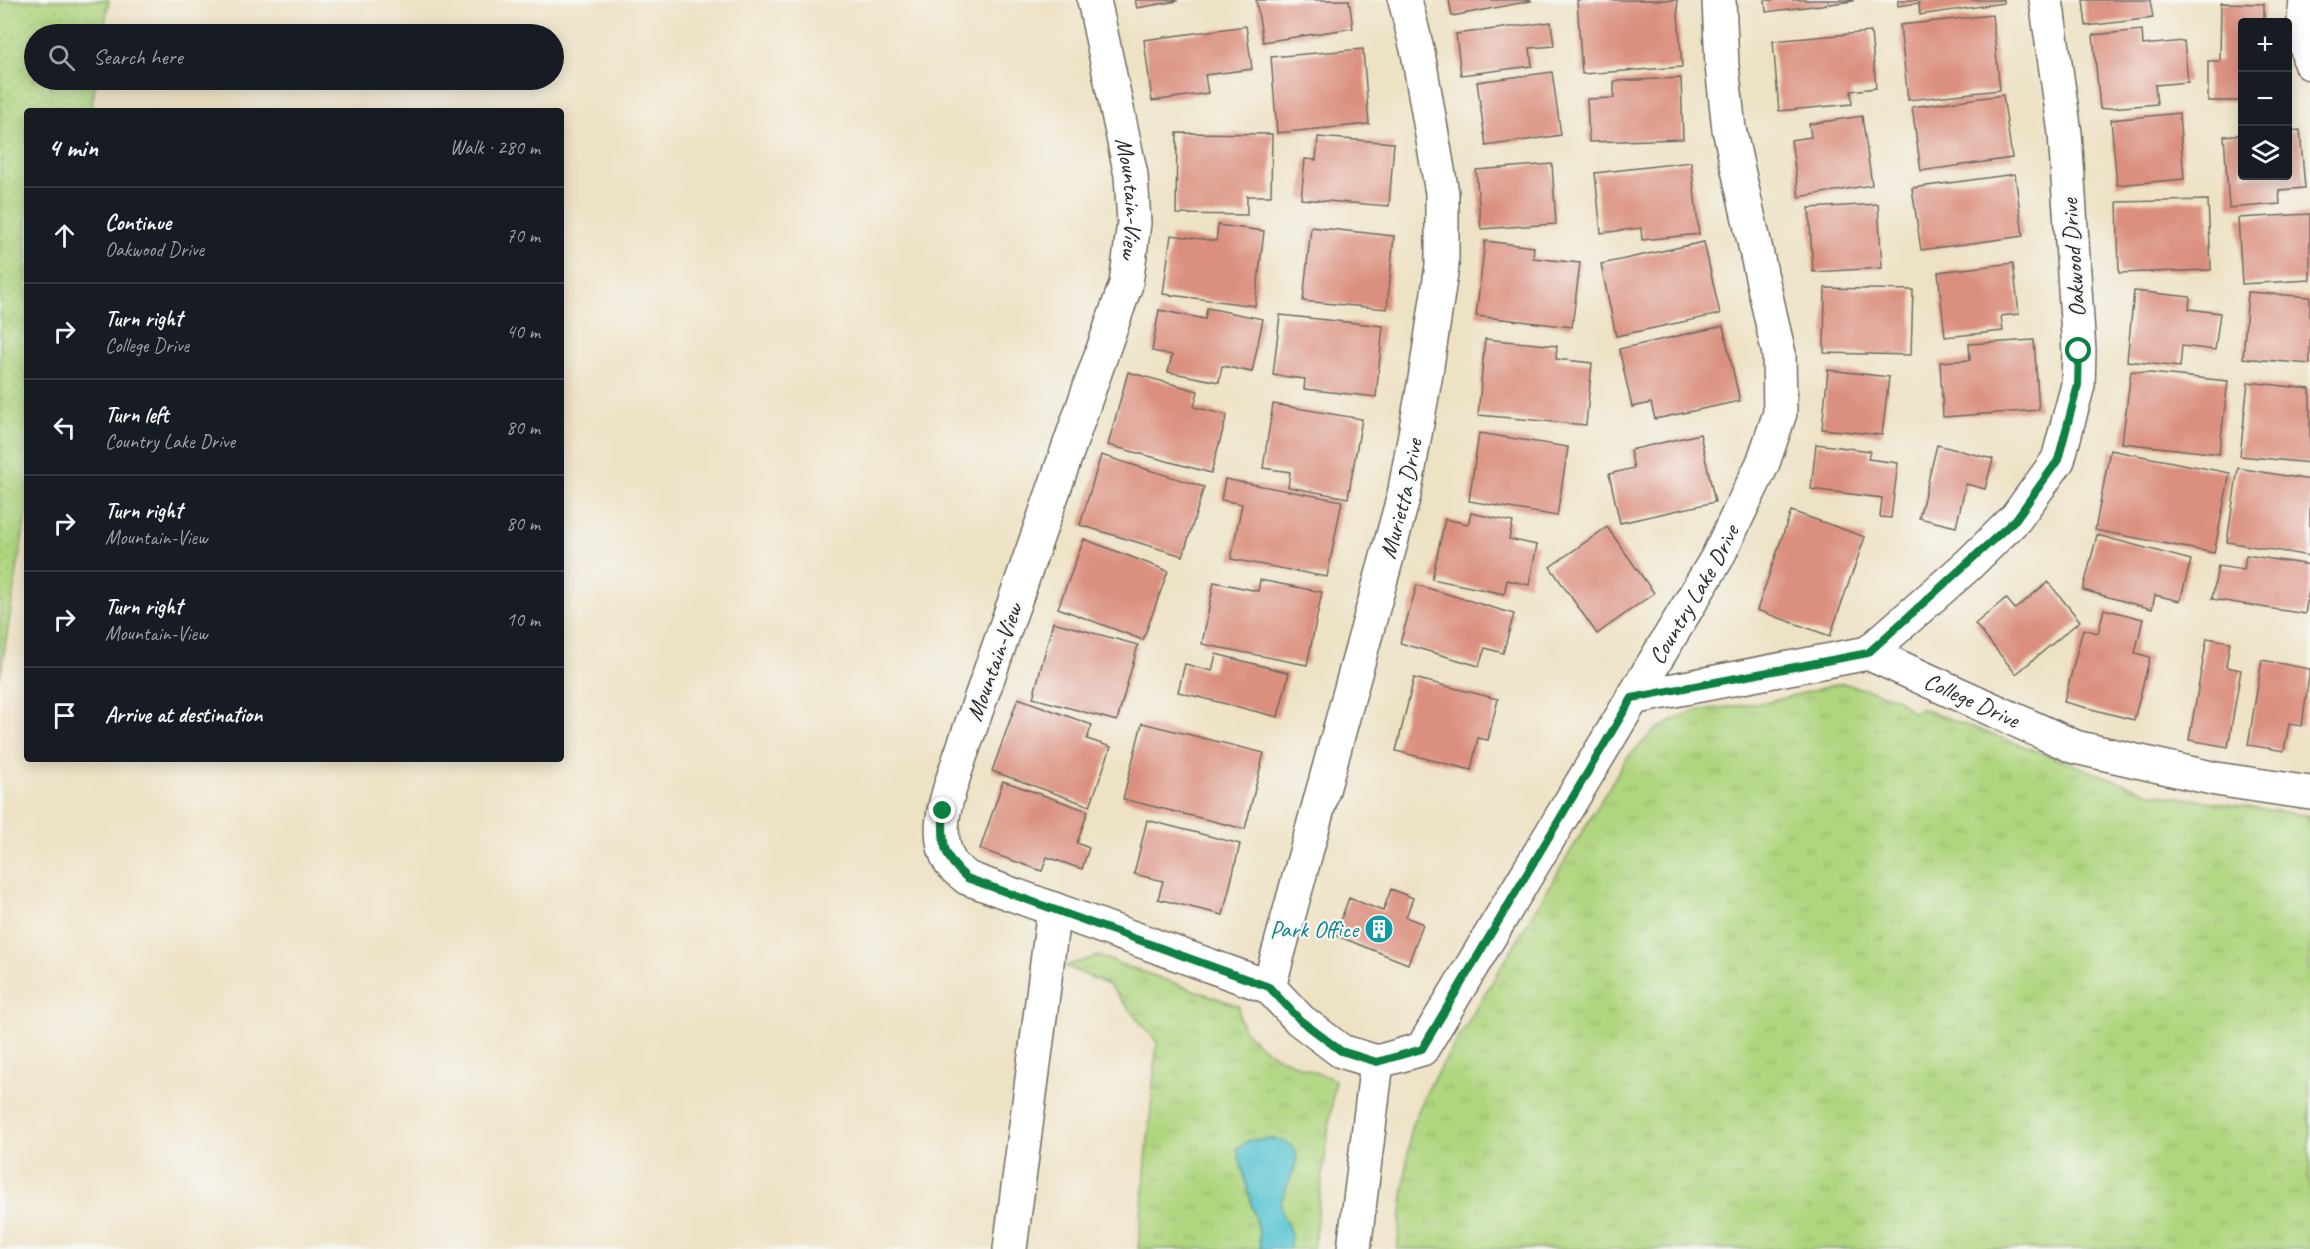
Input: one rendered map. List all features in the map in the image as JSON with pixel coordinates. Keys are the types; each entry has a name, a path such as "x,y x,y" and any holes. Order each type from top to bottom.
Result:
{"lane":[{"name":"Mountain-View","path":"1094,0 1131,175 1134,223 1126,284 963,749 943,811 943,843 950,863 967,878 1269,987 1300,1020 1341,1051 1377,1062"},
{"name":"Murietta Drive","path":"1269,987 1404,495 1442,266 1442,193 1418,53 1405,0"},
{"name":"Country Lake Drive","path":"1377,1062 1422,1049 1717,558 1762,463 1780,413 1779,354 1730,129 1722,66 1719,0"},
{"name":"Oakwood Drive","path":"1868,653 2016,519 2058,460 2078,385 2079,351 2065,133 2046,0"},
{"path":"2306,0 2303,32 2310,63"},
{"path":"1632,698 1868,653"},
{"name":"College Drive","path":"1868,653 2075,747 2216,779 2310,792"},
{"path":"1010,1249 1054,909"},
{"path":"1354,1249 1377,1062"}],"green space":[{"path":"0,0 109,0 105,24 24,24 24,90 94,90 91,108 24,108 24,528 0,678"},
{"path":"1842,683 1897,698 1913,713 1920,708 2150,793 2310,816 2310,1249 1397,1249 1411,1127 1429,1087 1626,759 1656,729 1694,711 1769,702"},
{"path":"1098,956 1239,1006 1240,1021 1259,1045 1290,1062 1335,1080 1313,1249 1138,1249 1157,1042 1109,985 1065,966"}],"water":[{"path":"1273,1139 1287,1143 1294,1149 1297,1157 1281,1206 1291,1238 1288,1249 1260,1249 1259,1234 1237,1148 1250,1140"}],"building":[{"path":"1135,0 1177,0 1177,1 1137,8"},
{"path":"1256,0 1349,0 1353,28 1263,42"},
{"path":"1449,0 1531,0 1531,1 1452,16"},
{"path":"1577,0 1677,0 1682,67 1582,74"},
{"path":"1765,0 1853,0 1853,1 1766,12"},
{"path":"1898,0 2003,0 2004,3 1920,15 1919,3 1898,6"},
{"path":"2083,0 2150,0 2153,18 2086,26"},
{"path":"2221,3 2264,4 2264,18 2238,18 2238,101 2208,101 2208,61 2220,61"},
{"path":"1992,15 2000,90 1908,100 1900,25"},
{"path":"1551,22 1554,46 1530,48 1532,66 1461,75 1456,34"},
{"path":"1246,26 1252,69 1205,75 1208,93 1152,101 1144,40"},
{"path":"2142,30 2143,45 2184,41 2188,82 2155,85 2157,104 2100,109 2093,35"},
{"path":"1871,32 1876,88 1851,91 1852,104 1779,111 1773,41"},
{"path":"1363,49 1369,124 1277,133 1271,57"},
{"path":"1552,72 1561,135 1486,146 1477,82"},
{"path":"1681,78 1683,139 1589,142 1587,99 1614,98 1614,81"},
{"path":"2003,95 2012,158 1921,171 1912,107"},
{"path":"2179,113 2184,179 2117,185 2111,120"},
{"path":"1862,116 1872,185 1799,197 1791,140 1811,137 1809,124"},
{"path":"2300,130 2305,188 2279,190 2280,204 2229,208 2224,136 2238,134 2238,180 2292,180 2292,131"},
{"path":"1177,133 1272,134 1271,196 1247,196 1247,215 1176,214"},
{"path":"1318,137 1394,143 1389,206 1301,199 1305,159 1316,160"},
{"path":"1691,162 1699,234 1642,240 1641,228 1601,233 1595,173"},
{"path":"1552,164 1556,224 1481,229 1476,170"},
{"path":"2015,174 2023,236 1921,250 1912,188"},
{"path":"2208,200 2211,270 2119,273 2117,202"},
{"path":"1878,204 1882,268 1813,272 1809,208"},
{"path":"2310,214 2310,280 2242,284 2238,218"},
{"path":"1218,225 1264,231 1255,306 1163,294 1171,235 1216,241"},
{"path":"1311,227 1394,236 1387,309 1303,301"},
{"path":"1485,241 1534,247 1533,258 1580,263 1572,327 1476,316"},
{"path":"1704,242 1720,314 1616,336 1601,264"},
{"path":"2013,263 2019,314 2001,316 2003,331 1945,337 1938,272"},
{"path":"1825,288 1913,290 1911,355 1824,353"},
{"path":"2134,291 2190,297 2189,309 2220,313 2215,350 2182,346 2180,367 2127,361"},
{"path":"2248,292 2310,297 2310,364 2243,358"},
{"path":"1207,308 1263,319 1252,372 1222,366 1219,382 1168,372 1172,355 1152,351 1159,310 1205,319"},
{"path":"1280,315 1383,326 1376,397 1304,389 1305,379 1273,375"},
{"path":"1723,326 1740,401 1655,419 1651,403 1632,407 1619,349"},
{"path":"1485,339 1557,346 1556,359 1592,363 1586,425 1478,415"},
{"path":"2034,340 2039,410 1943,417 1940,362 1970,360 1969,344"},
{"path":"1828,370 1889,377 1882,435 1822,429"},
{"path":"2131,371 2228,381 2219,454 2122,443"},
{"path":"1128,372 1198,391 1194,407 1227,415 1211,473 1108,445"},
{"path":"2248,382 2310,389 2310,463 2240,456"},
{"path":"1273,404 1362,419 1348,498 1288,487 1290,472 1263,468"},
{"path":"1479,433 1568,447 1557,516 1469,501"},
{"path":"1700,434 1715,502 1620,523 1609,474 1634,468 1630,450"},
{"path":"1816,444 1870,451 1868,459 1898,463 1891,518 1880,517 1882,498 1811,489"},
{"path":"1937,445 1993,459 1985,489 1966,484 1956,527 1919,518"},
{"path":"2110,450 2230,473 2214,553 2095,530"},
{"path":"1101,455 1204,487 1183,556 1080,525"},
{"path":"2238,468 2310,480 2310,556 2227,542"},
{"path":"1225,479 1342,501 1327,577 1231,559 1242,504 1221,500"},
{"path":"1791,511 1865,537 1830,636 1757,610"},
{"path":"1471,513 1513,522 1509,539 1537,545 1529,585 1507,580 1504,594 1432,579 1445,519 1468,524"},
{"path":"1607,527 1654,593 1597,634 1550,567"},
{"path":"2097,535 2191,560 2180,601 2155,595 2152,609 2083,590"},
{"path":"1084,539 1168,571 1143,640 1058,608"},
{"path":"2246,555 2310,565 2310,585 2305,614 2212,599 2218,566 2244,570"},
{"path":"1260,580 1322,592 1307,665 1202,644 1214,582 1258,591"},
{"path":"2048,582 2080,621 2016,674 1975,624 2006,598 2015,609"},
{"path":"1417,585 1514,614 1503,653 1485,648 1479,666 1400,643"},
{"path":"2104,609 2143,619 2135,653 2150,657 2134,720 2064,702 2083,629 2098,633"},
{"path":"1053,622 1138,645 1117,721 1033,698"},
{"path":"2207,638 2230,642 2226,667 2241,670 2228,747 2189,740"},
{"path":"1216,654 1289,673 1278,717 1178,692 1185,664 1212,671"},
{"path":"2262,660 2310,669 2302,726 2289,724 2284,751 2248,745"},
{"path":"1414,678 1498,699 1488,740 1478,738 1471,770 1396,751"},
{"path":"1018,698 1092,725 1087,739 1111,747 1090,806 992,771"},
{"path":"1142,723 1264,753 1245,829 1123,799"},
{"path":"1003,781 1088,811 1077,843 1089,848 1082,869 1047,857 1042,871 980,849"},
{"path":"1147,820 1240,844 1223,915 1158,899 1163,881 1134,874"},
{"name":"Park Office","path":"1391,889 1413,898 1406,917 1423,924 1408,964 1335,935 1349,898 1383,911"}],"place":[{"name":"Park Office","path":"1379,929"}],"route":[{"path":"943,811 943,843 950,863 967,878 1269,987 1300,1020 1341,1051 1377,1062 1422,1049 1632,698 1868,653 1968,565 2016,519 2058,460 2078,385 2079,351"}]}
